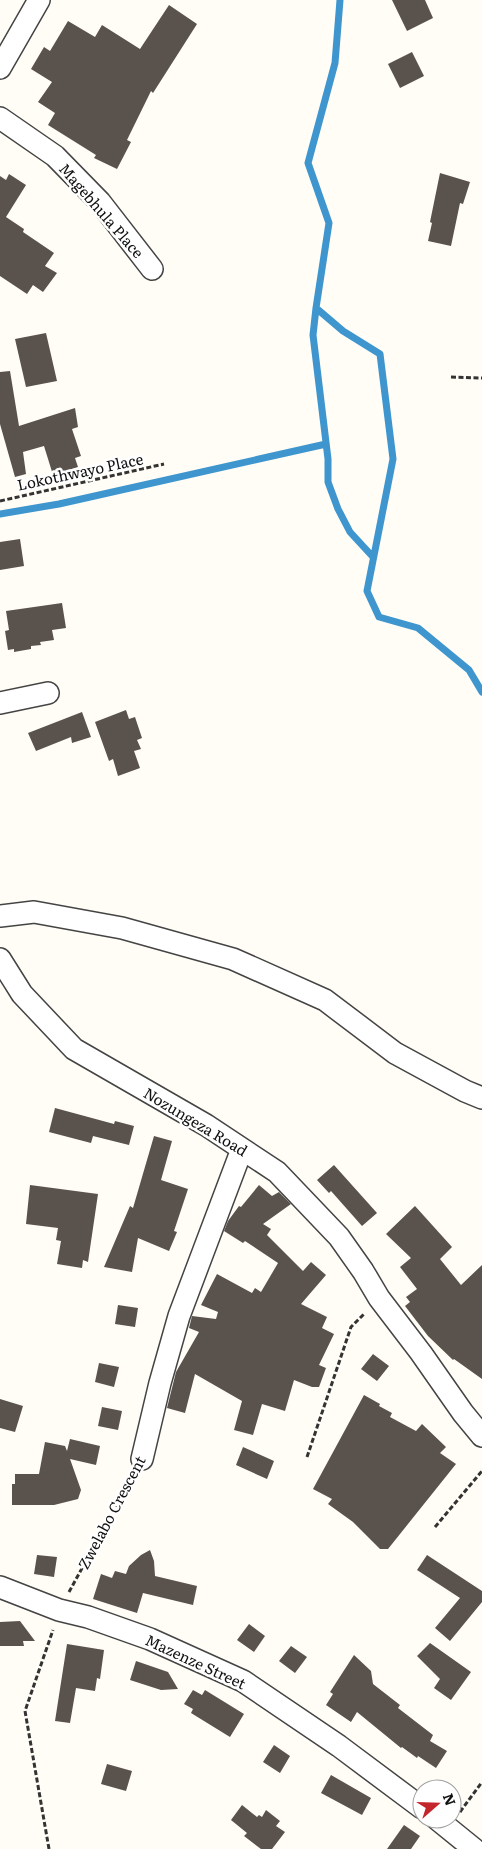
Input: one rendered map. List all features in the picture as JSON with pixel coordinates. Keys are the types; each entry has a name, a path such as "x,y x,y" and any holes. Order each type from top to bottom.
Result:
{"street":[{"path":"0,68 38,0"},
{"name":"Magebhula Place","path":"0,118 55,156 100,202 152,269"},
{"path":"0,704 48,693"},
{"path":"0,916 34,912 122,928 233,959 325,1000 395,1052 465,1091 482,1098"},
{"name":"Nozungeza Road","path":"0,959 22,994 74,1049 206,1125 277,1172 339,1237 379,1298 462,1413 482,1436"},
{"name":"Zwelabo Crescent","path":"142,1459 160,1383 179,1316 242,1149"},
{"name":"Mazenze Street","path":"0,1587 59,1610 88,1617 150,1639 243,1681 339,1746 412,1801"},
{"path":"449,1829 474,1849"}],"path":[{"path":"451,377 482,378"},
{"name":"Lokothwayo Place","path":"0,500 164,464"},
{"path":"306,1457 351,1327 379,1298"},
{"name":"Zwelabo Crescent","path":"49,1849 25,1711 59,1610 142,1459"},
{"path":"435,1527 482,1471"},
{"path":"462,1802 482,1782"}],"building":[{"path":"392,0 425,0 433,18 407,31"},
{"path":"169,5 197,24 153,93 151,91 127,140 131,142 117,169 94,158 96,155 48,125 55,113 38,102 52,82 31,69 44,47 50,51 68,21 95,37 102,25 140,49"},
{"path":"412,52 424,76 400,88 388,64"},
{"path":"440,173 470,182 463,204 460,203 451,246 428,241"},
{"path":"9,174 26,185 6,217 24,229 23,232 54,253 45,266 57,273 43,292 33,285 27,294 0,276 0,176 6,180"},
{"path":"46,333 57,381 26,387 15,339"},
{"path":"10,371 19,426 75,408 78,427 72,429 81,456 75,458 78,467 53,475 44,446 23,452 26,474 15,477 0,424 0,372"},
{"path":"20,539 24,566 0,570 0,542"},
{"path":"62,603 66,628 52,630 54,640 40,642 41,645 31,646 31,649 14,652 14,649 8,650 5,631 9,630 6,611"},
{"path":"126,710 129,719 135,717 142,738 137,740 141,749 134,751 140,768 118,776 113,759 109,761 95,722"},
{"path":"82,712 91,737 72,743 71,737 36,751 28,733"},
{"path":"55,1108 114,1124 115,1121 134,1126 129,1145 93,1136 91,1143 49,1132"},
{"path":"154,1136 172,1141 161,1180 188,1189 174,1231 177,1232 169,1251 138,1238 132,1272 104,1267 130,1206 133,1208"},
{"path":"334,1165 377,1213 362,1226 331,1191 329,1193 317,1180"},
{"path":"30,1185 98,1194 88,1262 83,1260 82,1268 57,1264 61,1241 56,1240 58,1228 26,1224"},
{"path":"259,1185 272,1196 279,1192 291,1204 263,1224 271,1229 267,1235 303,1271 311,1262 326,1275 301,1304 327,1317 322,1328 334,1334 319,1365 326,1368 319,1387 312,1387 294,1380 285,1411 262,1404 253,1435 234,1430 242,1401 195,1374 185,1413 167,1408 176,1372 199,1332 189,1328 192,1316 216,1319 218,1312 201,1305 217,1274 252,1293 255,1288 261,1292 278,1263 245,1241 243,1243 224,1231 228,1221 239,1206 241,1207"},
{"path":"415,1206 452,1247 440,1259 461,1285 482,1265 482,1379 453,1360 428,1336 405,1306 410,1302 406,1297 417,1289 400,1267 411,1258 386,1234"},
{"path":"118,1305 138,1308 135,1327 115,1324"},
{"path":"373,1354 389,1366 377,1381 361,1369"},
{"path":"99,1363 119,1367 114,1387 95,1382"},
{"path":"364,1395 392,1413 390,1417 416,1431 422,1424 446,1447 440,1453 456,1464 388,1549 380,1549 353,1522 328,1504 332,1499 313,1489"},
{"path":"0,1399 23,1406 15,1432 0,1428"},
{"path":"102,1407 122,1411 118,1430 98,1426"},
{"path":"70,1439 100,1446 96,1465 70,1459 81,1490 78,1499 54,1505 12,1505 12,1484 15,1484 15,1474 39,1474 45,1442 65,1446 67,1451"},
{"path":"243,1447 274,1461 267,1479 236,1465"},
{"path":"150,1550 154,1561 155,1576 197,1586 193,1605 143,1593 137,1613 93,1599 101,1574 112,1578 115,1571 126,1574 129,1566"},
{"path":"37,1555 57,1557 54,1577 34,1574"},
{"path":"427,1555 482,1591 482,1602 450,1641 435,1628 460,1598 417,1570"},
{"path":"20,1621 35,1641 23,1641 24,1646 0,1646 0,1622"},
{"path":"249,1624 265,1636 254,1652 237,1640"},
{"path":"430,1643 471,1672 451,1700 434,1688 440,1679 417,1656"},
{"path":"67,1644 104,1650 100,1679 97,1678 95,1691 76,1688 70,1723 55,1721"},
{"path":"291,1646 307,1657 295,1673 279,1661"},
{"path":"354,1655 371,1671 373,1684 400,1705 398,1708 433,1735 430,1741 447,1751 436,1768 401,1748 357,1712 351,1722 326,1705 333,1694 330,1692"},
{"path":"136,1661 168,1672 178,1689 161,1690 130,1680"},
{"path":"193,1690 202,1695 205,1690 244,1714 230,1737 191,1713 193,1709 184,1704"},
{"path":"274,1745 290,1756 280,1773 263,1762"},
{"path":"107,1764 132,1771 126,1791 101,1784"},
{"path":"331,1775 371,1798 362,1815 321,1793"},
{"path":"242,1805 257,1817 259,1815 262,1817 266,1810 280,1821 276,1826 285,1832 272,1849 261,1849 244,1836 247,1833 231,1820"},
{"path":"404,1825 420,1836 411,1849 387,1849"}],"waterway":[{"path":"340,0 335,63 308,163 329,223 316,308 343,331 380,354 393,459 367,591 379,617 418,628 469,670 482,692"},
{"path":"316,308 313,335 328,459 328,482 338,509 350,532 373,557"},
{"path":"0,514 59,504 326,444"}]}
